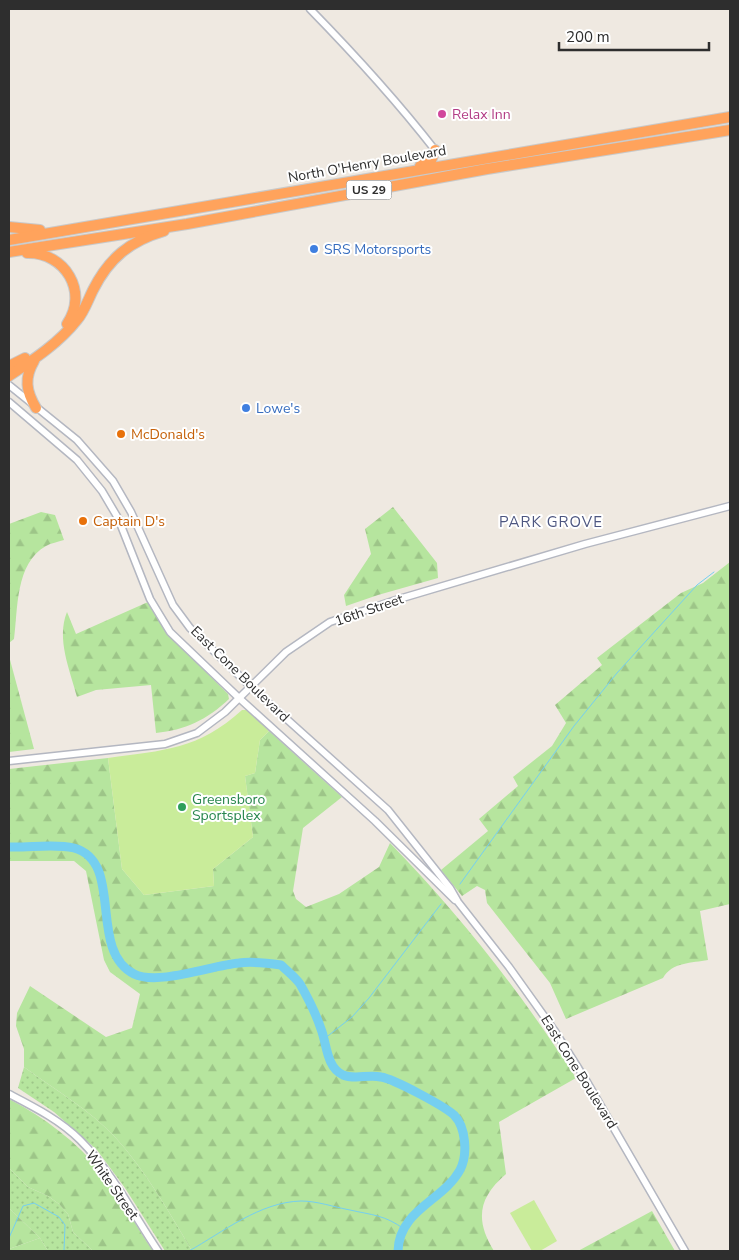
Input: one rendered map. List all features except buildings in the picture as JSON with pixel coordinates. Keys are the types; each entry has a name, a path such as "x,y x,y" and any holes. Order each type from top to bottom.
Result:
{"highway":[{"name":"North O'Henry Boulevard","path":"9,240 730,117"},
{"name":"North O'Henry Boulevard","path":"9,253 187,224 478,171 730,130"},
{"path":"435,150 442,160 450,164"},
{"path":"413,170 431,160 435,150"},
{"path":"9,376 66,333 79,318 99,278 116,255 136,241 187,224"},
{"path":"9,227 29,230 70,229"},
{"path":"9,253 33,253 55,260 65,268 73,281 76,295 72,317 65,328 31,354 9,366"},
{"path":"36,356 28,370 26,383 36,408"}],"street":[{"path":"310,9 365,64 435,150"},
{"name":"East Cone Boulevard","path":"9,385 77,440 99,463 131,512 173,605 190,628 251,687 388,810 450,888 458,902 518,980 566,1050 685,1251"},
{"name":"East Cone Boulevard","path":"9,402 55,439 86,470 118,518 150,599 170,632 239,698 374,820 458,902"},
{"name":"16th Street","path":"9,761 165,744 197,733 225,712 286,652 330,622 353,613 585,544 730,506"},
{"name":"White Street","path":"9,1094 41,1110 83,1144 107,1173 158,1251"}],"green space":[{"path":"393,507 437,563 438,578 346,606 344,595 371,554 365,529"},
{"path":"41,512 55,515 64,540 46,546 28,564 20,588 14,639 9,643 9,524"},
{"path":"730,562 730,904 700,911 708,960 677,966 663,978 566,1019 550,983 487,903 485,890 477,886 462,896 441,870 488,831 479,819 518,786 513,777 552,746 566,723 555,705 602,665 597,658 681,593 703,583"},
{"path":"148,602 165,631 228,694 229,699 212,713 195,723 167,732 156,733 151,685 96,690 77,697 63,644 64,622 67,612 76,634"},
{"path":"9,656 34,749 9,752"},
{"name":"Greensboro Sportsplex","path":"242,710 247,710 269,731 260,740 255,773 245,776 253,837 213,869 214,886 144,895 122,869 108,758 163,750 195,741 226,723"},
{"path":"269,731 342,797 303,828 293,891 296,899 306,907 339,894 379,867 390,843 466,927 489,956 534,1016 576,1078 499,1122 506,1174 490,1192 482,1210 484,1229 494,1251 192,1251 147,1178 115,1137 83,1109 24,1067 24,1049 16,1026 17,1013 30,986 106,1037 132,1028 140,994 110,972 104,960 86,871 74,861 9,861 9,769 108,758 122,869 144,895 214,886 213,869 253,837 245,776 255,773 260,740"},
{"path":"24,1067 83,1109 115,1137 147,1178 192,1251 165,1251 125,1188 97,1150 54,1112 18,1088"},
{"path":"9,1099 59,1131 92,1161 116,1192 153,1251 93,1251 73,1232 68,1214 59,1204 48,1196 28,1187 9,1168"},
{"path":"9,1168 28,1187 48,1196 59,1204 68,1214 73,1232 93,1251 48,1251 40,1238 9,1208"},
{"path":"534,1200 557,1241 540,1251 532,1251 510,1213"},
{"path":"9,1208 40,1238 9,1249"},
{"path":"652,1211 675,1251 578,1251"},
{"path":"40,1238 48,1251 9,1251 9,1249"}],"waterway":[{"path":"460,884 574,726 617,673 697,585 714,572"},
{"path":"9,847 66,847 74,848 89,856 98,870 103,888 112,946 120,962 134,974 157,978 244,962 281,965 298,981 306,995 319,1023 330,1061 337,1071 348,1076 376,1076 387,1079 419,1093 454,1115 463,1134 465,1149 463,1164 452,1181 406,1225 400,1237 398,1251"},
{"path":"324,1039 352,1017 369,998 441,904"},
{"path":"189,1251 257,1212 286,1203 301,1201 378,1216 404,1229"},
{"path":"9,1238 23,1206 34,1203 59,1217 65,1225 64,1251"}],"place":[{"name":"Relax Inn","path":"442,114"},
{"name":"SRS Motorsports","path":"314,249"},
{"name":"Lowe's","path":"246,408"},
{"name":"McDonald's","path":"121,434"},
{"name":"Captain D's","path":"83,521"},
{"name":"Greensboro Sportsplex","path":"182,807"}],"district":[{"name":"PARK GROVE","path":"551,522"}]}
